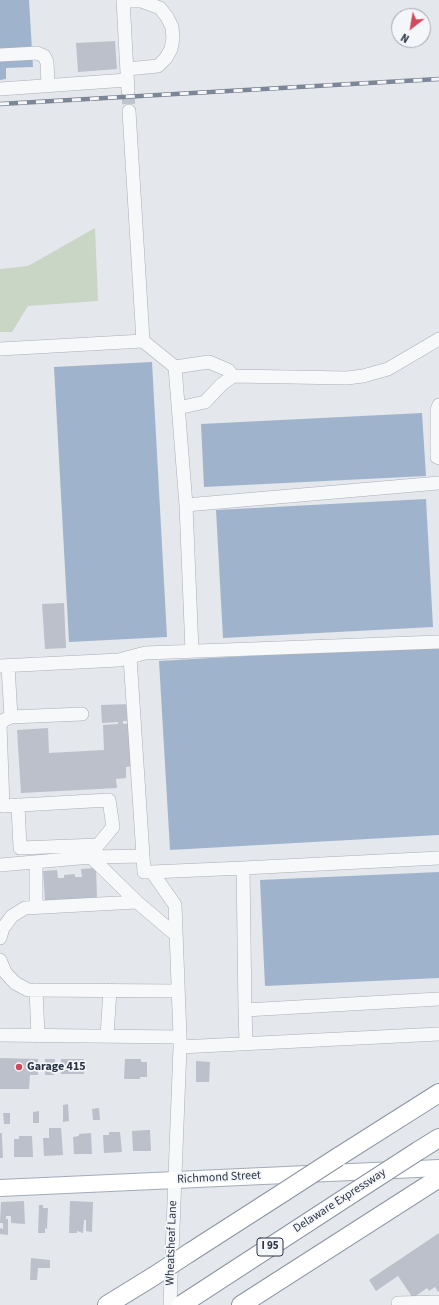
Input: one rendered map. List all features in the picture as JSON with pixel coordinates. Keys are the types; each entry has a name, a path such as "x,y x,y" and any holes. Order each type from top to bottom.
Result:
{"highway":[{"path":"107,1305 439,1093"},
{"name":"Delaware Expressway","path":"185,1303 439,1138"},
{"path":"241,1305 361,1230 439,1178"},
{"path":"262,1305 361,1230"}],"main road":[{"name":"Richmond Street","path":"0,1188 439,1168"}],"street":[{"path":"0,89 127,80 158,66 166,58 171,49 173,38 172,27 168,17 160,8 141,1 123,1 127,80"},
{"path":"0,55 41,54 46,59 48,86"},
{"path":"129,111 143,341"},
{"path":"178,408 205,402 225,381 234,376 347,378 363,376 388,368 439,339"},
{"path":"0,349 143,341 175,367 186,505 192,651"},
{"path":"175,367 209,362 228,370 234,376"},
{"path":"439,405 437,410 437,457 439,458"},
{"path":"186,505 439,483"},
{"path":"11,717 4,666 119,660 145,653 439,642"},
{"path":"0,865 91,857 143,856 130,657"},
{"path":"82,714 11,717 4,720 0,725 3,806 109,800 113,827 98,844 91,857"},
{"path":"18,805 20,848 98,844"},
{"name":"Wheatsheaf Lane","path":"143,856 144,872 152,872 175,905 180,1042 173,1180 170,1305"},
{"path":"91,857 137,902 176,935"},
{"path":"152,872 439,858"},
{"path":"36,862 36,907"},
{"path":"243,868 246,1043"},
{"path":"0,938 3,928 12,916 25,908 137,902"},
{"path":"0,960 5,972 15,983 28,990 178,990"},
{"path":"36,990 38,1036"},
{"path":"107,1036 110,990"},
{"path":"245,1010 439,999"},
{"path":"0,1035 107,1036 180,1042 246,1043 439,1034"},
{"path":"398,1303 439,1302"}],"green space":[{"path":"95,228 98,301 28,306 12,332 0,332 0,269 28,266"}],"water":[{"path":"0,0 29,0 33,67 6,68 6,79 0,80"},
{"path":"152,362 167,637 69,642 54,367"},
{"path":"422,413 426,476 204,487 201,424"},
{"path":"426,499 433,627 223,638 216,510"},
{"path":"439,645 439,835 170,850 159,661"},
{"path":"439,872 439,978 265,986 260,880"}],"building":[{"path":"115,41 117,69 78,72 76,43"},
{"path":"64,603 66,648 45,649 42,604"},
{"path":"131,704 132,721 123,721 123,724 132,723 135,766 126,767 126,778 116,779 117,788 21,793 17,730 48,728 49,753 104,750 103,725 118,724 118,722 102,723 101,705"},
{"path":"96,868 97,898 45,901 43,871 57,870 58,878 64,878 64,875 75,874 75,877 82,877 81,869"},
{"name":"Garage 415","path":"0,1058 38,1059 38,1075 30,1075 29,1089 0,1089"},
{"path":"45,1059 55,1059 54,1075 45,1075"},
{"path":"61,1059 84,1059 84,1065 87,1065 87,1069 84,1069 84,1074 61,1074"},
{"path":"125,1059 141,1059 141,1062 147,1062 147,1077 140,1077 140,1079 124,1079"},
{"path":"196,1061 210,1062 209,1082 196,1082"},
{"path":"68,1104 69,1121 63,1122 63,1105"},
{"path":"99,1108 100,1120 93,1120 92,1109"},
{"path":"39,1111 39,1123 33,1123 33,1112"},
{"path":"3,1113 10,1113 10,1124 4,1124"},
{"path":"49,1128 61,1128 63,1155 44,1156 43,1138 49,1138"},
{"path":"150,1130 151,1151 133,1151 132,1131"},
{"path":"109,1132 120,1132 122,1152 104,1153 103,1135 109,1135"},
{"path":"0,1133 2,1133 3,1158 0,1158"},
{"path":"91,1133 92,1154 74,1154 73,1137 79,1136 79,1134"},
{"path":"19,1136 32,1136 33,1157 14,1157 14,1139 19,1139"},
{"path":"24,1201 25,1224 11,1223 11,1216 6,1216 6,1219 8,1219 8,1235 0,1234 0,1228 3,1229 3,1223 0,1223 1,1202"},
{"path":"70,1201 93,1202 92,1232 86,1231 86,1220 84,1220 83,1233 77,1231 77,1233 69,1233"},
{"path":"39,1205 43,1205 43,1208 48,1208 47,1229 45,1228 45,1233 38,1233"},
{"path":"439,1233 438,1292 435,1287 429,1291 427,1288 413,1298 398,1276 376,1291 369,1280"},
{"path":"31,1258 50,1260 50,1268 38,1268 37,1280 30,1280"}],"tunnel":[{"path":"128,91 129,111"}],"railway":[{"path":"0,104 439,79"}],"place":[{"name":"Garage 415","path":"19,1067"}]}
